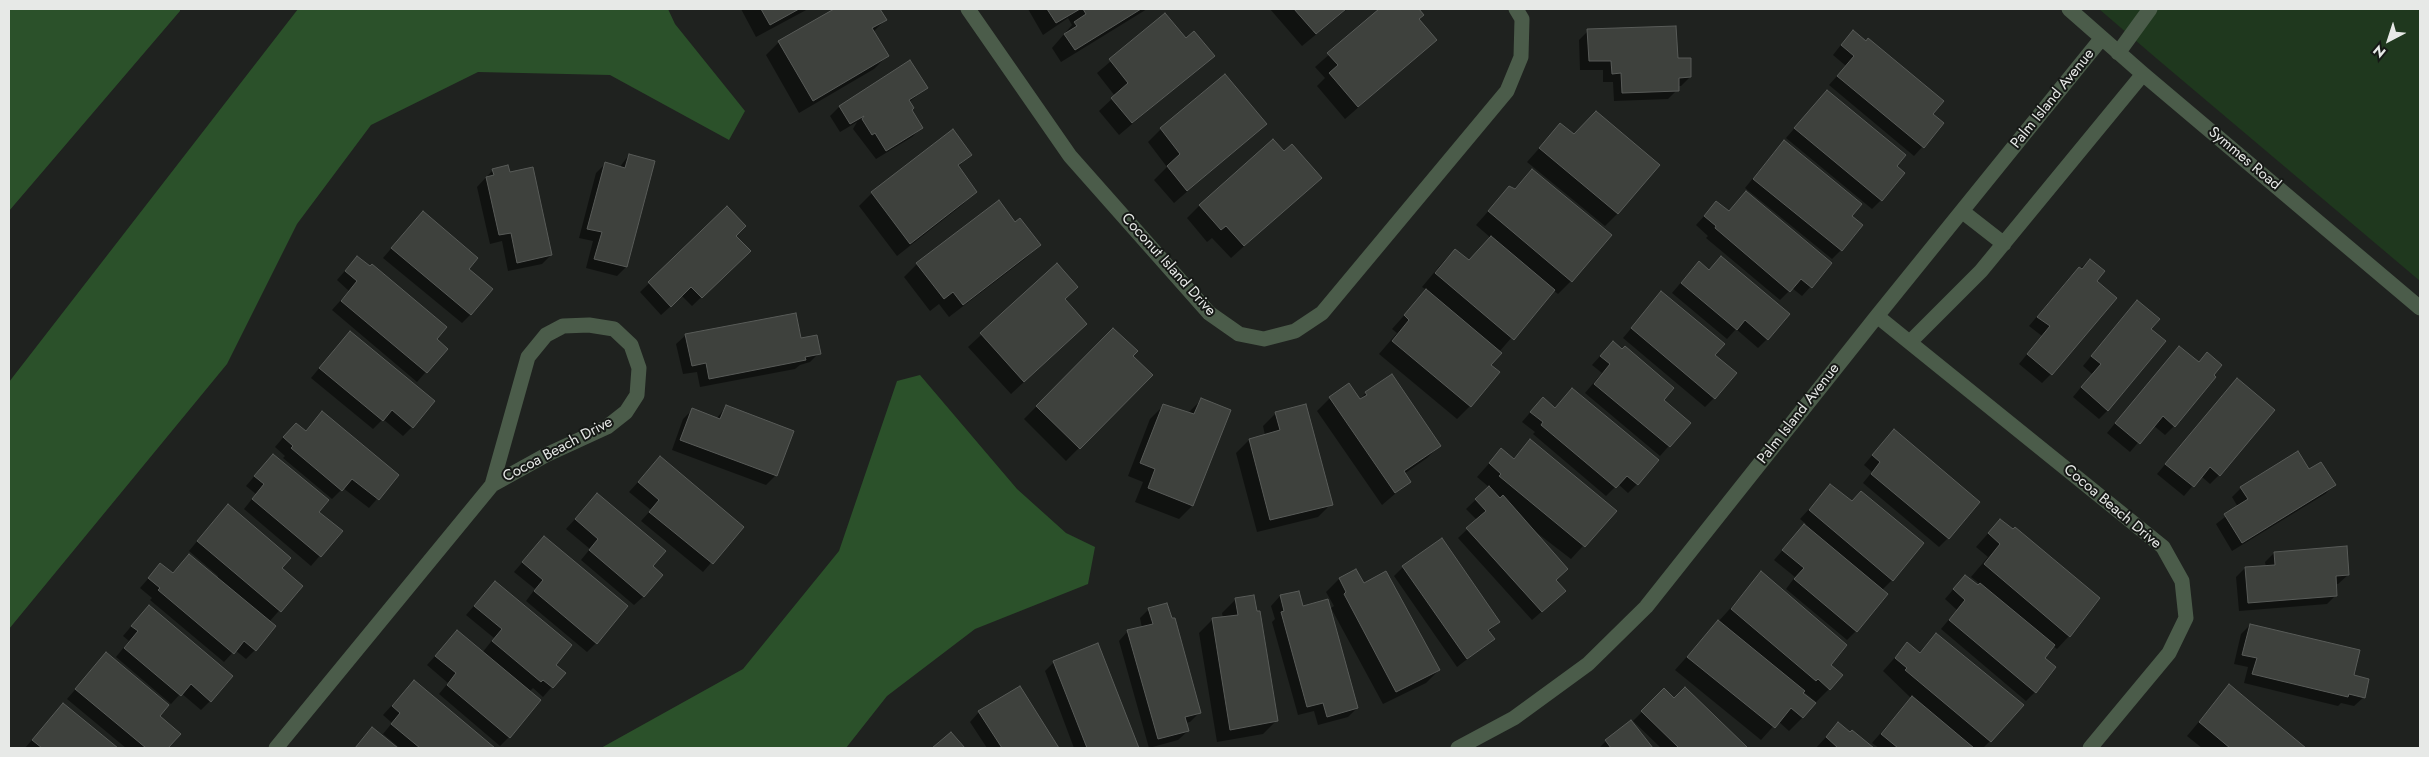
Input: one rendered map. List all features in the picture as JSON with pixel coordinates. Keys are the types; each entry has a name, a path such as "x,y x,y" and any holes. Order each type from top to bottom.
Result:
{"street":[{"name":"Coconut Island Drive","path":"968,9 1070,156 1209,313 1239,334 1264,339 1295,330 1322,313 1507,91 1521,56 1522,19 1516,9"},
{"name":"Symmes Road","path":"2070,9 2101,39 2420,308"},
{"path":"2118,53 2150,9"},
{"name":"Palm Island Avenue","path":"1458,748 1514,718 1588,664 1646,607 1877,316 2101,39"},
{"path":"1910,342 1982,271 2143,74"},
{"path":"1963,212 2004,244"},
{"name":"Cocoa Beach Drive","path":"1877,316 2163,547 2182,581 2186,618 2168,653 2090,748"},
{"name":"Cocoa Beach Drive","path":"276,748 492,485 546,455 607,427 626,412 637,395 640,368 631,345 614,329 589,325 563,326 546,335 528,357 492,485"}],"shaded area":[{"path":"9,9 180,9 180,11 9,211"},
{"path":"298,9 668,9 675,24 745,111 729,140 610,75 478,72 371,125 297,224 227,364 9,629 9,382"},
{"path":"2099,9 2420,9 2420,281 2156,58"},
{"path":"920,375 1017,489 1066,533 1095,547 1088,584 975,629 887,696 846,748 601,748 743,669 839,551 897,381"}],"building":[{"path":"761,9 799,9 770,25"},
{"path":"834,9 880,9 887,20 872,28 889,56 813,101 778,41"},
{"path":"1047,9 1080,9 1056,23"},
{"path":"1083,9 1141,9 1075,50 1064,34 1077,26 1074,22 1086,14"},
{"path":"1294,9 1346,9 1316,34"},
{"path":"1379,9 1419,9 1424,15 1419,19 1437,40 1358,107 1329,73 1338,65 1327,53"},
{"path":"1165,13 1186,38 1194,31 1215,56 1132,123 1111,98 1128,83 1109,59"},
{"path":"1676,26 1678,58 1691,58 1691,77 1679,78 1679,91 1622,93 1621,73 1612,74 1611,61 1589,61 1587,29"},
{"path":"1853,30 1866,41 1868,38 1944,101 1933,114 1944,123 1924,148 1837,76 1854,56 1841,45"},
{"path":"910,60 928,88 909,100 914,108 912,110 923,128 886,151 875,133 872,135 862,119 864,116 850,124 839,106"},
{"path":"1225,74 1267,124 1187,191 1167,166 1180,154 1160,128"},
{"path":"1827,90 1906,155 1897,166 1905,173 1882,201 1794,128"},
{"path":"1596,111 1660,165 1618,214 1539,148 1560,123 1574,134"},
{"path":"953,129 972,155 958,165 977,192 910,244 871,192"},
{"path":"1273,139 1284,151 1292,144 1322,178 1244,246 1226,226 1221,230 1199,205"},
{"path":"1784,140 1862,204 1852,216 1863,225 1842,251 1753,179"},
{"path":"629,154 655,161 627,267 594,259 602,232 587,229 605,162 625,168"},
{"path":"508,165 510,172 533,167 552,255 517,263 511,233 499,235 486,177 494,175 492,169"},
{"path":"1532,169 1612,235 1572,282 1488,211 1509,186 1515,189"},
{"path":"1746,191 1832,263 1812,288 1801,279 1790,292 1715,228 1716,226 1704,216 1716,201 1729,211"},
{"path":"999,200 1015,222 1020,218 1041,245 963,305 953,292 944,299 916,263"},
{"path":"727,206 746,226 736,236 751,251 702,298 691,287 671,307 648,282"},
{"path":"423,211 478,258 469,269 493,289 471,315 391,248"},
{"path":"1491,236 1555,290 1514,340 1435,273 1455,249 1469,260"},
{"path":"357,256 370,266 372,264 447,327 437,339 448,349 427,373 341,301 357,281 345,271"},
{"path":"1721,256 1790,314 1768,340 1745,320 1737,330 1681,283 1699,261 1709,270"},
{"path":"2090,259 2105,271 2097,281 2117,298 2052,375 2027,354 2050,326 2037,317 2079,267 2082,269"},
{"path":"1057,263 1078,287 1065,299 1087,324 1024,382 980,333"},
{"path":"1426,289 1502,353 1491,365 1500,372 1471,407 1392,341 1409,320 1404,315"},
{"path":"1661,291 1725,344 1715,355 1737,373 1715,399 1631,328"},
{"path":"2137,300 2160,319 2151,329 2166,341 2108,411 2081,387 2101,364 2091,356"},
{"path":"796,313 801,338 817,335 821,354 805,357 806,360 709,379 706,363 692,366 685,334"},
{"path":"1113,328 1138,351 1133,356 1153,375 1080,449 1036,406"},
{"path":"350,331 435,401 413,428 392,410 383,421 319,368"},
{"path":"1613,341 1622,349 1625,346 1674,388 1664,400 1691,423 1670,447 1594,384 1610,364 1600,356"},
{"path":"2179,346 2199,362 2207,352 2222,365 2214,375 2216,377 2175,427 2163,416 2140,444 2115,423"},
{"path":"1392,374 1441,446 1404,471 1411,482 1395,493 1329,397 1349,383 1360,399 1367,395 1365,392"},
{"path":"2237,378 2275,410 2220,476 2210,467 2194,487 2165,464"},
{"path":"1572,388 1659,460 1638,485 1627,476 1616,488 1541,425 1543,422 1530,412 1543,397 1555,408"},
{"path":"1201,398 1231,410 1193,506 1148,488 1155,469 1140,463 1163,404 1194,414"},
{"path":"1306,404 1333,505 1270,520 1249,439 1280,430 1275,412"},
{"path":"726,405 794,431 777,476 680,440 692,408 720,419"},
{"path":"322,411 399,475 379,500 352,479 342,491 291,448 293,446 283,437 296,423 306,431"},
{"path":"1894,429 1980,502 1949,539 1871,474 1880,462 1872,455"},
{"path":"1530,439 1617,511 1585,547 1499,476 1501,474 1489,463 1501,448 1514,459"},
{"path":"2298,451 2309,469 2321,462 2336,485 2242,543 2224,514 2248,499 2240,487"},
{"path":"273,454 329,500 319,512 343,531 321,557 252,499 264,484 254,476"},
{"path":"660,456 744,527 713,564 649,512 659,500 638,482"},
{"path":"1830,484 1852,501 1861,491 1924,543 1893,581 1809,510"},
{"path":"1489,486 1500,498 1503,495 1568,569 1556,580 1566,591 1542,612 1466,528 1486,511 1475,499"},
{"path":"597,493 666,551 653,566 663,575 644,597 589,550 598,539 575,519"},
{"path":"228,504 291,558 282,568 303,586 281,612 197,541"},
{"path":"2000,519 2013,529 2015,527 2100,598 2070,637 1984,564 2000,544 1988,533"},
{"path":"1804,524 1888,594 1857,632 1794,579 1804,568 1782,550"},
{"path":"544,536 628,606 597,644 534,591 543,580 522,562"},
{"path":"1442,538 1500,622 1488,630 1495,639 1467,659 1402,566"},
{"path":"2347,546 2349,575 2336,576 2337,596 2248,603 2245,567 2275,565 2274,552"},
{"path":"189,554 276,626 256,651 244,641 234,654 158,590 160,588 148,578 160,563 173,573"},
{"path":"1356,569 1364,583 1386,571 1440,670 1396,692 1344,594 1346,592 1339,578"},
{"path":"1761,571 1847,645 1831,665 1843,675 1830,690 1818,679 1816,681 1731,609"},
{"path":"1965,575 1978,585 1980,583 2055,645 2045,658 2056,667 2036,693 1949,620 1965,600 1953,589"},
{"path":"495,581 572,645 556,665 566,673 553,688 543,680 541,682 492,641 502,629 474,606"},
{"path":"1299,591 1303,606 1328,599 1358,708 1327,717 1323,703 1307,707 1281,612 1284,611 1280,595"},
{"path":"1254,595 1257,611 1260,611 1278,721 1230,730 1212,618 1238,615 1235,598"},
{"path":"1167,603 1172,618 1175,618 1201,713 1185,717 1189,731 1158,739 1127,630 1153,624 1148,608"},
{"path":"149,605 233,676 211,702 191,684 181,696 124,648 138,631 131,626"},
{"path":"1718,620 1805,691 1803,693 1816,703 1803,718 1791,708 1775,728 1687,657"},
{"path":"2250,624 2360,650 2354,675 2369,679 2365,698 2349,694 2348,697 2252,674 2257,658 2242,655"},
{"path":"457,630 541,700 510,738 447,685 456,673 435,656"},
{"path":"1936,633 2024,705 1991,742 1905,670 1907,668 1895,658 1907,642 1920,653"},
{"path":"1098,643 1139,748 1087,748 1053,661"},
{"path":"106,652 169,705 160,716 181,734 168,748 146,748 75,689"},
{"path":"414,680 495,748 420,748 391,724 400,713 392,706"},
{"path":"2229,684 2306,748 2230,748 2199,722"},
{"path":"1020,686 1059,748 1002,748 978,711"},
{"path":"1685,687 1748,748 1679,748 1641,711 1664,688 1674,698"},
{"path":"1912,696 1974,748 1898,748 1881,734"},
{"path":"63,703 118,748 42,748 32,740"},
{"path":"1631,720 1653,748 1611,748 1605,740"},
{"path":"1838,722 1850,732 1852,730 1874,748 1838,748 1826,737"},
{"path":"372,727 398,748 355,748"},
{"path":"951,732 965,748 932,748"}]}
